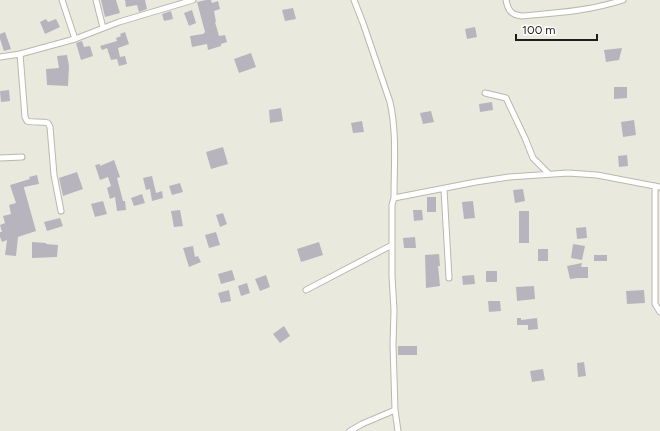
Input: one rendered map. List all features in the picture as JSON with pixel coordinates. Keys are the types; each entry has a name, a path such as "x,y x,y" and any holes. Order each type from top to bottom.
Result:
{"street":[{"path":"62,0 75,39"},
{"path":"96,0 103,28"},
{"path":"0,57 20,54 75,39 103,28 193,0"},
{"path":"354,0 390,102 392,114 394,134 394,198 392,205 392,276 394,310 392,345 395,410 398,431"},
{"path":"506,0 511,13 516,16 522,16 599,7 623,0"},
{"path":"20,54 25,116 27,121 48,123 50,127 54,175 61,211"},
{"path":"485,93 506,98 533,158 549,174"},
{"path":"0,158 22,157"},
{"path":"394,198 476,182 568,173 597,175 658,186 655,304 660,312"},
{"path":"444,189 449,278"},
{"path":"306,290 392,245"},
{"path":"350,431 362,424 395,410"}],"building":[{"path":"101,0 116,0 120,13 105,17"},
{"path":"125,0 145,0 147,9 139,12 137,5 126,7"},
{"path":"211,0 212,3 218,1 220,9 214,11 215,22 219,36 225,35 227,42 221,44 221,46 208,50 207,44 192,47 190,36 203,34 205,32 197,2"},
{"path":"293,8 296,19 285,21 282,10"},
{"path":"192,10 196,23 189,26 184,13"},
{"path":"171,11 173,19 164,21 162,14"},
{"path":"46,19 48,22 56,19 60,27 45,34 40,22"},
{"path":"475,27 477,37 467,39 465,29"},
{"path":"5,32 11,49 4,51 0,34"},
{"path":"125,32 129,44 118,48 120,57 125,56 127,64 119,66 117,59 111,60 107,48 102,50 100,46 117,41 116,38"},
{"path":"82,41 84,47 90,46 93,56 81,60 76,43"},
{"path":"622,48 619,60 606,62 604,50"},
{"path":"251,53 256,67 239,73 234,59"},
{"path":"67,55 69,66 68,86 47,85 46,69 59,68 57,56"},
{"path":"614,87 627,87 627,98 614,99"},
{"path":"9,90 10,101 1,102 0,91"},
{"path":"492,102 493,110 480,112 479,104"},
{"path":"281,108 283,121 270,123 269,110"},
{"path":"431,111 434,122 423,124 420,113"},
{"path":"634,120 636,135 623,137 621,122"},
{"path":"362,121 364,132 353,133 351,123"},
{"path":"223,147 228,164 211,169 206,152"},
{"path":"627,155 628,166 619,167 618,156"},
{"path":"114,160 120,177 117,178 123,201 125,201 126,210 117,211 115,197 110,199 107,188 111,186 108,177 100,180 95,165 100,164 100,166"},
{"path":"77,172 83,189 63,196 59,178"},
{"path":"37,175 39,184 24,187 36,231 18,237 16,256 5,255 7,240 2,242 0,237 0,232 2,232 0,225 5,223 3,216 11,214 9,205 16,203 10,185 30,179 29,177"},
{"path":"152,176 156,193 162,191 163,198 152,201 150,189 146,190 143,178"},
{"path":"180,183 183,192 172,195 169,186"},
{"path":"523,189 525,201 515,203 513,190"},
{"path":"142,194 145,203 134,206 131,198"},
{"path":"427,197 436,197 436,212 427,212"},
{"path":"103,201 107,214 95,217 91,204"},
{"path":"473,201 475,218 464,219 462,202"},
{"path":"180,210 183,226 174,227 171,211"},
{"path":"413,210 422,210 423,220 414,221"},
{"path":"519,211 529,211 529,243 519,243"},
{"path":"223,213 227,224 220,227 216,215"},
{"path":"60,218 63,226 47,231 44,222"},
{"path":"586,227 587,238 577,239 576,228"},
{"path":"216,232 220,245 209,248 205,235"},
{"path":"415,237 416,248 404,248 403,238"},
{"path":"32,242 58,245 57,257 32,258"},
{"path":"319,242 323,255 301,262 297,249"},
{"path":"573,244 585,246 582,260 571,258"},
{"path":"193,246 195,257 198,256 201,262 189,267 183,248"},
{"path":"538,249 548,249 548,261 538,261"},
{"path":"439,254 440,266 438,266 440,286 426,288 425,255"},
{"path":"594,255 607,255 607,261 594,261"},
{"path":"582,263 581,267 588,267 588,278 570,279 567,266"},
{"path":"232,270 235,280 221,284 218,274"},
{"path":"486,271 497,271 497,282 486,282"},
{"path":"266,275 270,287 260,291 255,279"},
{"path":"474,275 475,284 463,285 462,276"},
{"path":"247,283 250,293 241,296 238,286"},
{"path":"534,286 535,299 517,301 516,287"},
{"path":"229,290 231,301 221,303 218,293"},
{"path":"644,290 645,303 627,304 626,291"},
{"path":"488,301 500,301 501,311 489,312"},
{"path":"517,318 521,318 521,320 537,318 538,329 528,330 528,325 517,325"},
{"path":"284,326 290,336 280,343 273,334"},
{"path":"398,346 417,346 417,355 398,355"},
{"path":"584,362 586,376 578,377 577,363"},
{"path":"543,369 545,380 532,382 530,371"}]}
